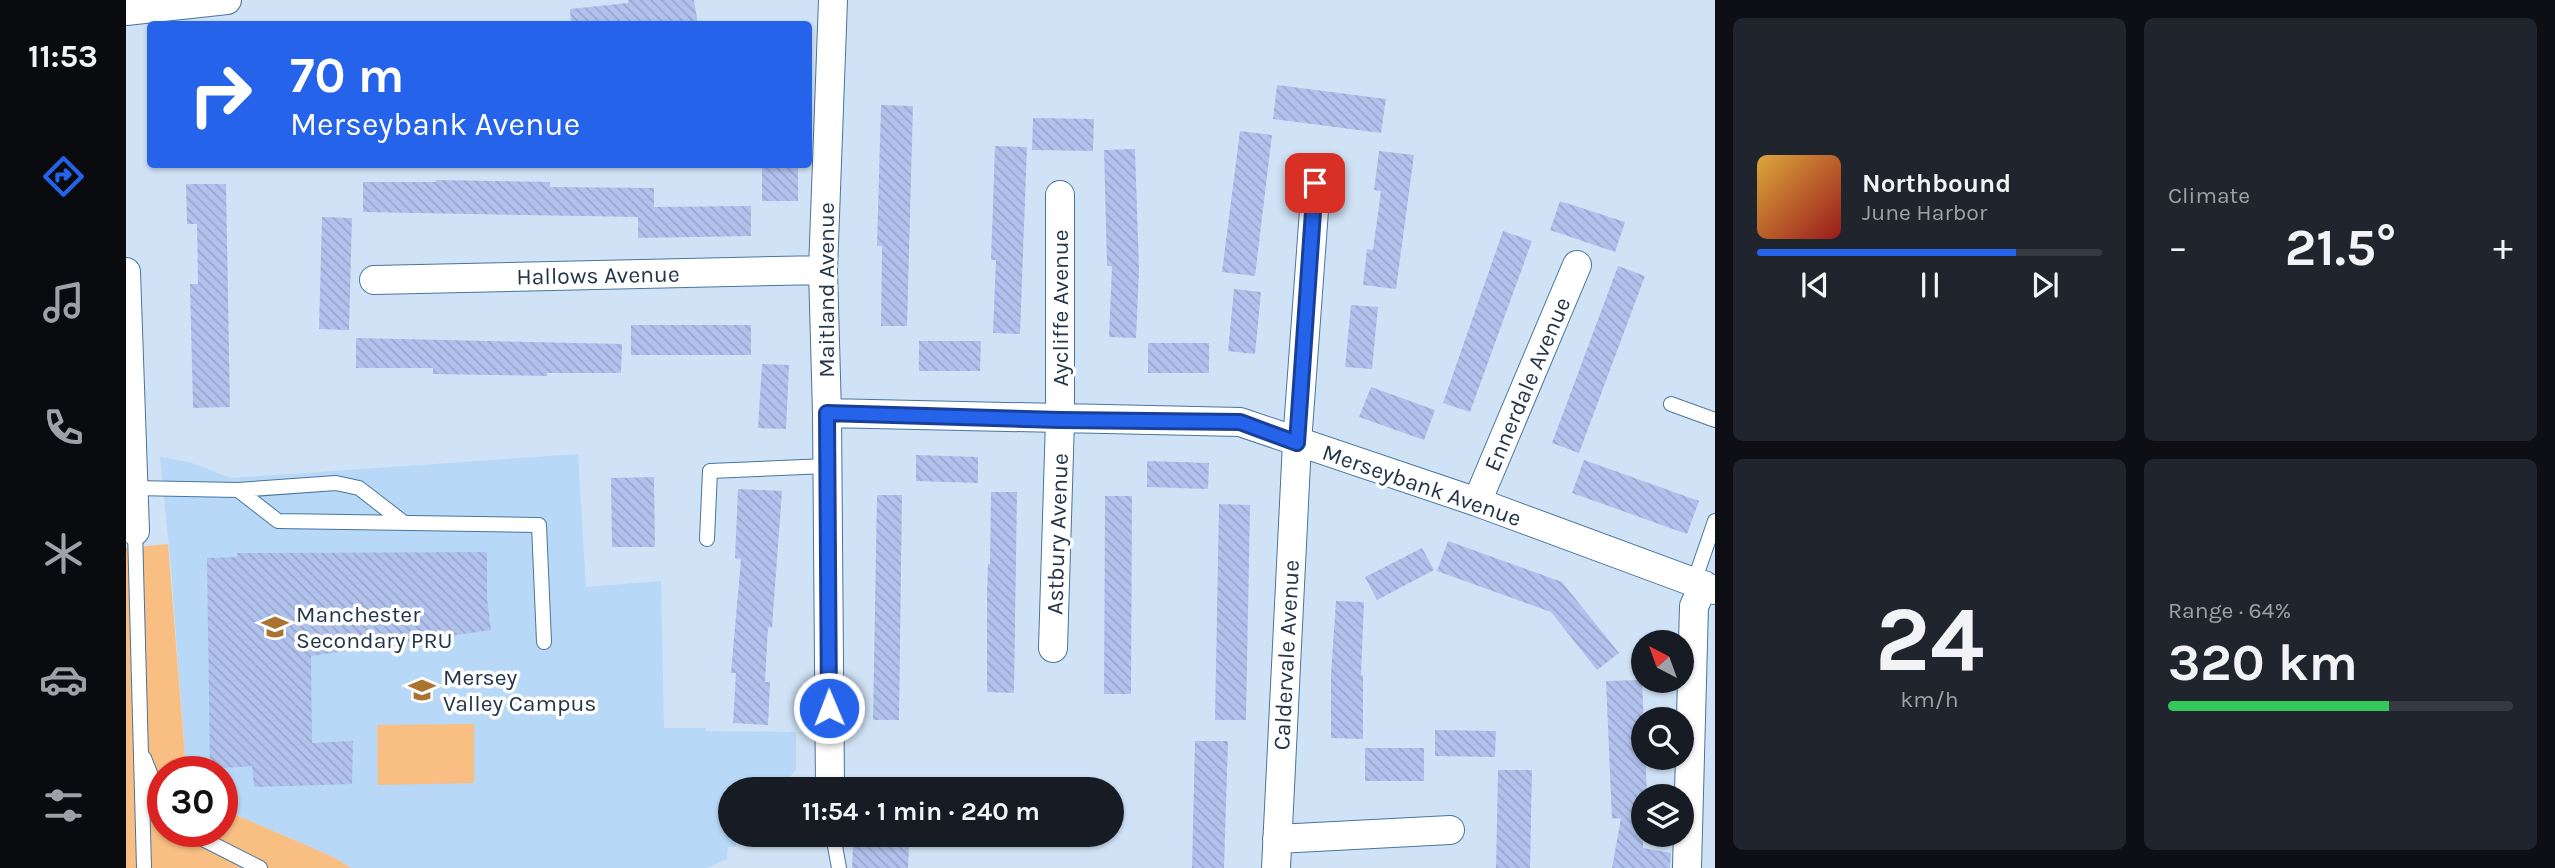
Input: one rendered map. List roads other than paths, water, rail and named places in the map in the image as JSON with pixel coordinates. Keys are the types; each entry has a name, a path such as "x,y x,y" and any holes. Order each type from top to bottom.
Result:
{"street":[{"path":"126,12 227,0"},
{"name":"Maitland Avenue","path":"830,777 823,271 833,0"},
{"name":"Caldervale Avenue","path":"1276,868 1297,443 1315,183"},
{"name":"Aycliffe Avenue","path":"1060,195 1060,420"},
{"name":"Ennerdale Avenue","path":"1478,502 1577,265"},
{"name":"Hallows Avenue","path":"374,280 823,271"},
{"path":"126,272 135,531"},
{"name":"Merseybank Avenue","path":"827,413 1240,422 1478,502 1704,586"},
{"name":"Astbury Avenue","path":"1053,649 1060,420"},
{"path":"1687,868 1694,606 1704,586"},
{"path":"1277,839 1450,830"}],"lane":[{"path":"1671,404 1715,421"},
{"path":"707,539 710,471 827,466"},
{"path":"133,488 237,490 336,483 359,488 403,522"},
{"path":"237,490 278,522 539,525 544,642"},
{"path":"1704,586 1715,522"},
{"path":"135,531 144,868"},
{"path":"140,749 147,766"},
{"path":"126,810 141,801"},
{"path":"219,847 260,868"},
{"path":"835,847 839,868"}],"place":[{"name":"Manchester Secondary PRU","path":"275,627"},
{"name":"Mersey Valley Campus","path":"422,690"}]}
